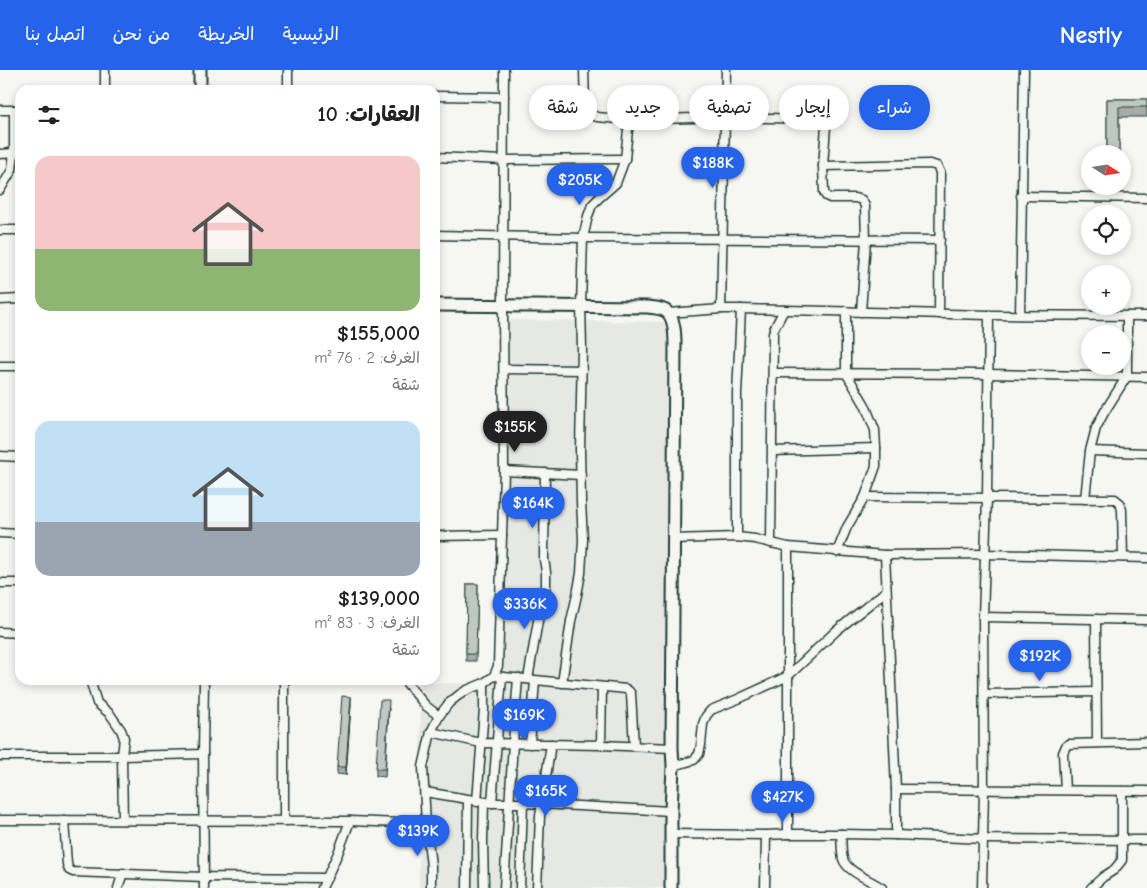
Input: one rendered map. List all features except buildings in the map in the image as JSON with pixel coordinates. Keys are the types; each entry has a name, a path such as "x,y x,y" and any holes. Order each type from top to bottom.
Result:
{"main road":[{"path":"200,70 200,85"},
{"path":"440,305 648,307 660,309 668,313 674,325 676,346 671,888"}],"street":[{"path":"105,70 105,85"},
{"path":"288,70 288,85"},
{"path":"484,802 497,742 504,471 504,70"},
{"path":"584,70 585,104 588,113 596,118 607,119"},
{"path":"726,70 726,85"},
{"path":"1020,315 1024,70"},
{"path":"440,96 504,97"},
{"path":"0,110 15,110"},
{"path":"769,118 814,119 822,121 826,126 823,166 824,192 826,196 830,198 855,198 862,200 865,206 866,240 861,312"},
{"path":"562,683 571,621 581,574 583,540 580,475 581,306 584,238 592,205 616,183 625,160 628,130"},
{"path":"721,309 726,130"},
{"path":"15,139 15,162"},
{"path":"0,154 14,154"},
{"path":"440,157 504,160 625,160"},
{"path":"823,166 930,164 938,166 940,172 940,314"},
{"path":"0,190 15,171"},
{"path":"1021,196 1147,198"},
{"path":"0,230 15,230"},
{"path":"440,235 584,238 940,240"},
{"path":"0,300 15,299"},
{"path":"737,537 737,394 741,309"},
{"path":"668,313 741,309 989,315 1147,316"},
{"path":"771,543 773,334 784,310"},
{"path":"837,552 847,527 864,497 876,466 874,430 865,405 846,373 846,311"},
{"path":"982,888 984,839 983,617 987,498 989,315"},
{"path":"1085,499 1090,451 1096,428 1127,376 1127,316"},
{"path":"0,366 15,366"},
{"path":"504,370 582,370"},
{"path":"774,373 1147,377"},
{"path":"773,451 876,448"},
{"path":"1090,451 1147,452"},
{"path":"0,456 15,456"},
{"path":"504,471 580,475"},
{"path":"530,744 532,680 539,615 546,585 544,559 545,473"},
{"path":"864,497 1115,499 1120,503 1122,510 1123,557"},
{"path":"0,533 15,534"},
{"path":"440,536 502,535"},
{"path":"674,539 737,537 788,547 885,555 985,554 1147,558"},
{"path":"788,547 788,834"},
{"path":"885,555 896,789 896,835"},
{"path":"0,583 15,583"},
{"path":"673,766 694,760 699,754 703,724 710,710 788,676 836,631 886,591"},
{"path":"983,617 1147,620"},
{"path":"1096,619 1097,743"},
{"path":"0,632 15,633"},
{"path":"431,888 424,767 431,732 439,716 449,703 459,695 498,677 626,689 631,694 634,746"},
{"path":"504,888 518,678"},
{"path":"484,683 481,742 484,802 484,888"},
{"path":"92,685 97,703 110,714 122,730 124,738 122,756 123,820"},
{"path":"204,685 204,888"},
{"path":"284,685 284,821"},
{"path":"408,685 426,706 439,716"},
{"path":"601,745 602,687"},
{"path":"984,694 1096,692"},
{"path":"431,732 481,742 672,748"},
{"path":"1065,790 1063,752 1069,744 1147,742"},
{"path":"537,888 540,816 551,744"},
{"path":"0,756 203,754"},
{"path":"896,789 1147,791"},
{"path":"1091,888 1119,865 1122,860 1122,791"},
{"path":"425,792 484,802 671,811"},
{"path":"467,888 468,800"},
{"path":"520,888 524,804"},
{"path":"0,820 350,821 426,824"},
{"path":"64,820 67,864 69,870 73,872 204,877 327,878"},
{"path":"322,888 350,821"},
{"path":"671,834 841,834 984,839 1147,840"},
{"path":"841,834 844,860 847,866 882,888"},
{"path":"765,888 766,835"},
{"path":"118,888 123,873"}],"shaded area":[{"path":"507,320 670,322 664,888 419,888 421,685 440,685 440,683 503,684"}]}
